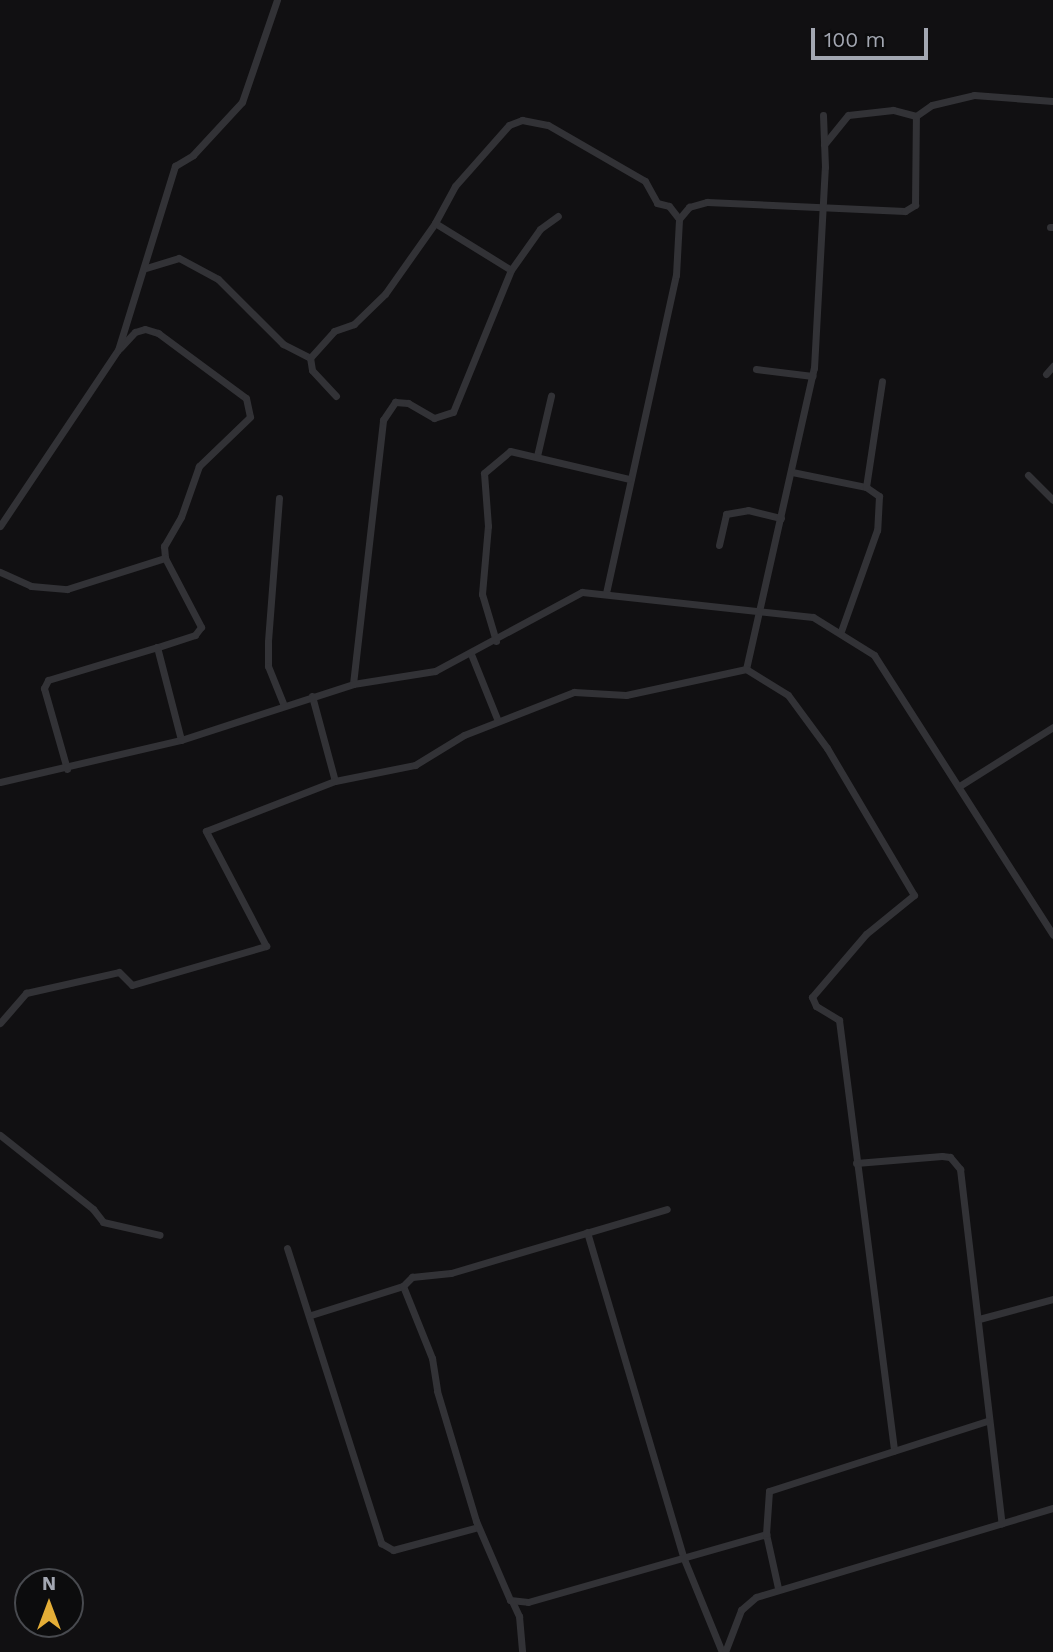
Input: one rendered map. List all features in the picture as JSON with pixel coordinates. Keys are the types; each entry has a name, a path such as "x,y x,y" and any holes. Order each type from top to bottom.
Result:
{"street":[{"path":"0,526 118,350 146,268 175,166 192,155 242,102 277,0"},
{"path":"824,145 848,115 893,110 916,116 932,105 974,94 1053,101"},
{"path":"746,669 762,612 813,376 823,205 823,115"},
{"path":"606,593 629,479 674,285 680,219 695,202 823,205 905,211 915,205 916,116"},
{"path":"310,358 334,331 354,324 386,294 435,223 455,186 497,135 522,120 548,125 645,181 657,203 669,206 680,219"},
{"path":"353,684 383,419 394,402 408,403 434,418 453,412 511,270 540,229 558,216"},
{"path":"435,223 511,270"},
{"path":"146,268 179,258 218,279 283,344 310,358"},
{"path":"67,769 44,688 48,680 157,648 195,635 201,628 179,579 165,558 164,546 181,517 199,466 250,417 246,398 145,328 118,350"},
{"path":"310,358 312,369 336,396"},
{"path":"1046,374 1053,366"},
{"path":"756,369 813,376"},
{"path":"866,487 881,380"},
{"path":"537,456 551,396"},
{"path":"496,641 482,594 488,526 484,472 510,451 629,479"},
{"path":"792,472 866,487 879,496 877,530 841,631"},
{"path":"1028,475 1053,500"},
{"path":"279,498 268,666 283,703"},
{"path":"719,545 726,514 748,510 781,518"},
{"path":"0,572 31,586 67,589 165,558"},
{"path":"0,782 67,769 181,740 283,703 353,684 435,671 496,641 582,592 813,617 841,631 874,655 961,785 1053,935"},
{"path":"157,648 181,740"},
{"path":"471,654 498,722"},
{"path":"0,1023 26,993 119,972 132,985 266,946 206,831 335,781 415,765 464,734 574,692 626,695 746,669 788,695 827,748 914,895 866,934 812,997 816,1006 839,1020 894,1450"},
{"path":"313,696 335,781"},
{"path":"961,785 1053,727"},
{"path":"0,1135 93,1209 103,1222 160,1235"},
{"path":"856,1163 942,1156 954,1161 960,1169 979,1319 987,1421 1002,1524"},
{"path":"311,1315 403,1286 412,1277 451,1273 667,1209"},
{"path":"587,1232 684,1559 724,1652"},
{"path":"287,1248 311,1315 381,1543 394,1550 478,1527"},
{"path":"403,1286 432,1357 437,1391 478,1527 519,1616 522,1652"},
{"path":"979,1319 1053,1300"},
{"path":"779,1588 766,1534 769,1491 987,1421"},
{"path":"724,1652 741,1610 779,1588 1053,1508"},
{"path":"510,1597 520,1603 528,1602 766,1534"}]}
